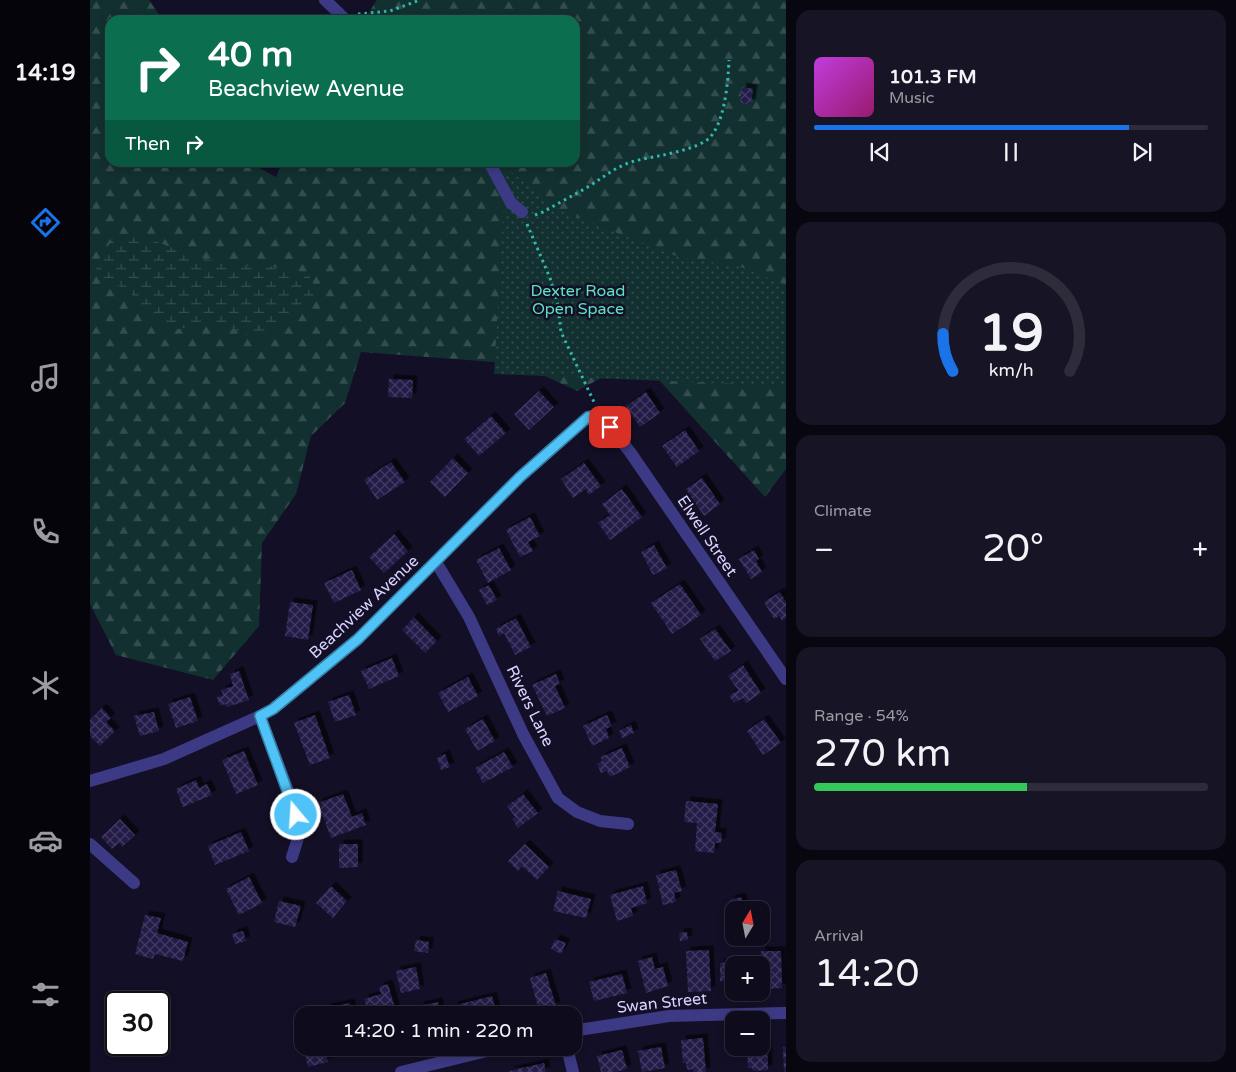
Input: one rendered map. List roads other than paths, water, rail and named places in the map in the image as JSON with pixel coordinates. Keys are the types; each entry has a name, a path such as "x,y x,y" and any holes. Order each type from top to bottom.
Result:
{"street":[{"path":"325,0 341,15"},
{"path":"492,167 511,203 522,212"},
{"name":"Beachview Avenue","path":"90,781 164,758 273,709 358,639 520,477 588,417 600,415"},
{"name":"Elwell Street","path":"600,415 630,452 786,679"},
{"name":"Rivers Lane","path":"436,562 469,617 523,734 558,798 577,812 600,821 628,824"},
{"path":"260,716 299,825 298,838 292,857"},
{"path":"90,844 134,883"},
{"name":"Swan Street","path":"582,1029 669,1016 786,1013"},
{"path":"401,1072 466,1056"},
{"path":"569,1056 573,1072"}],"park label":[{"name":"Dexter Road Open Space","path":"578,300"}]}
